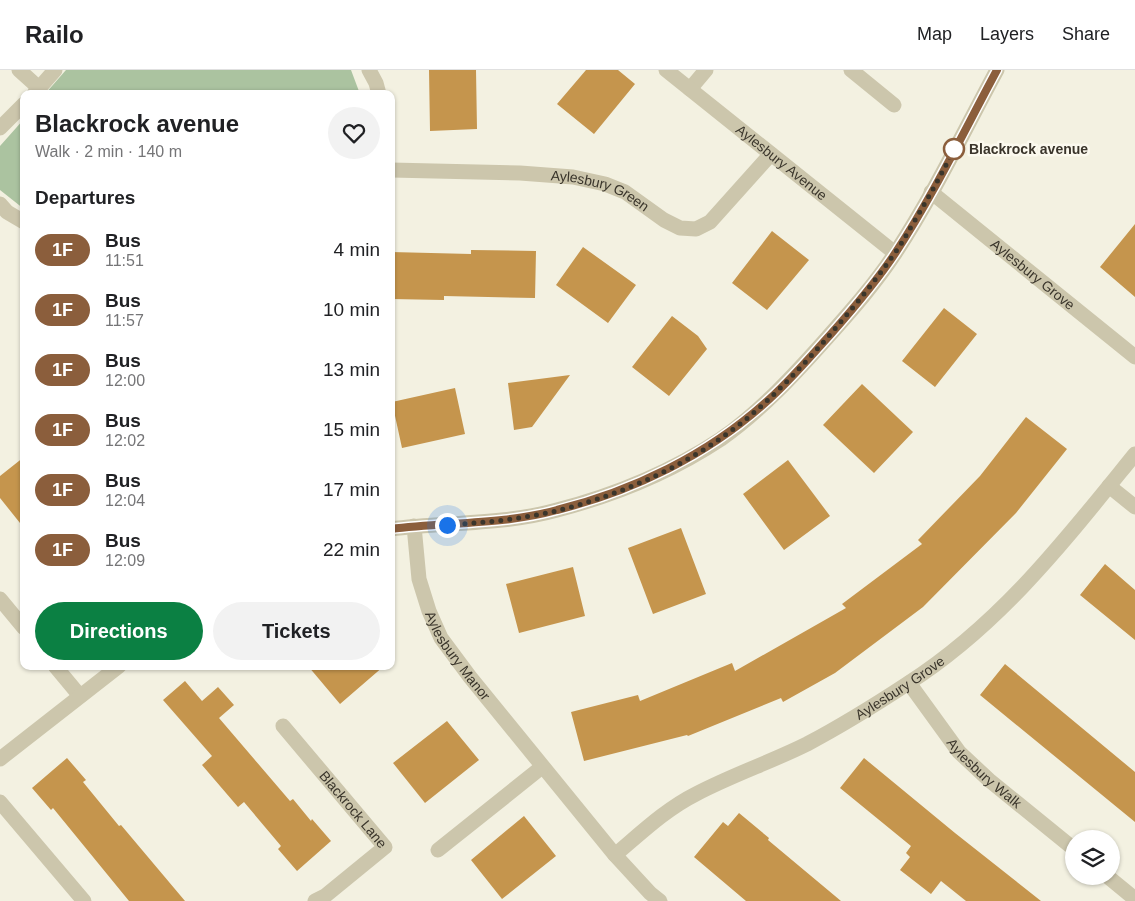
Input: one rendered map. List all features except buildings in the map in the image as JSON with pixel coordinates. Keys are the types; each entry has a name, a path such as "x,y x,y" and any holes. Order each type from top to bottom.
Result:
{"street":[{"path":"19,70 35,90"},
{"path":"37,90 55,70"},
{"path":"369,70 377,90"},
{"name":"Aylesbury Avenue","path":"666,70 896,253"},
{"path":"690,89 706,70"},
{"path":"851,70 894,105"},
{"path":"395,528 464,524 556,511 640,482 678,464 722,438 766,402 806,361 854,308 896,253 932,192 997,70"},
{"path":"0,128 20,108"},
{"name":"Aylesbury Green","path":"395,170 520,173 572,177 605,184 624,192 664,220 680,228 696,228 710,222 771,154"},
{"name":"Aylesbury Grove","path":"932,192 1135,357"},
{"path":"0,204 7,212 20,220"},
{"name":"Aylesbury Grove","path":"615,855 661,816 696,794 807,743 909,683 945,657 993,618 1032,578 1135,454"},
{"path":"1109,486 1135,507"},
{"name":"Aylesbury Manor","path":"414,526 420,579 429,611 442,638 470,677 542,767 615,855 660,901"},
{"path":"0,599 20,623"},
{"path":"59,670 80,696"},
{"path":"0,758 114,670"},
{"name":"Aylesbury Walk","path":"909,683 959,752 989,780 1065,842"},
{"name":"Blackrock Lane","path":"282,726 385,847 325,896 315,901"},
{"path":"438,850 542,767"},
{"path":"0,802 84,901"},
{"path":"1119,885 1135,899"}],"green space":[{"path":"66,70 351,70 358,90 48,90"},
{"path":"20,124 20,206 0,190 0,146"}],"bus line":[{"name":"1F","path":"395,528 464,524 556,511 640,482 678,464 722,438 766,402 806,361 854,308 896,253 932,192 997,70"}],"place":[{"name":"Blackrock avenue","path":"954,149"}],"route":[{"path":"447,525 556,511 640,482 678,464 722,438 766,402 854,308 896,253 932,192 954,149"}]}
